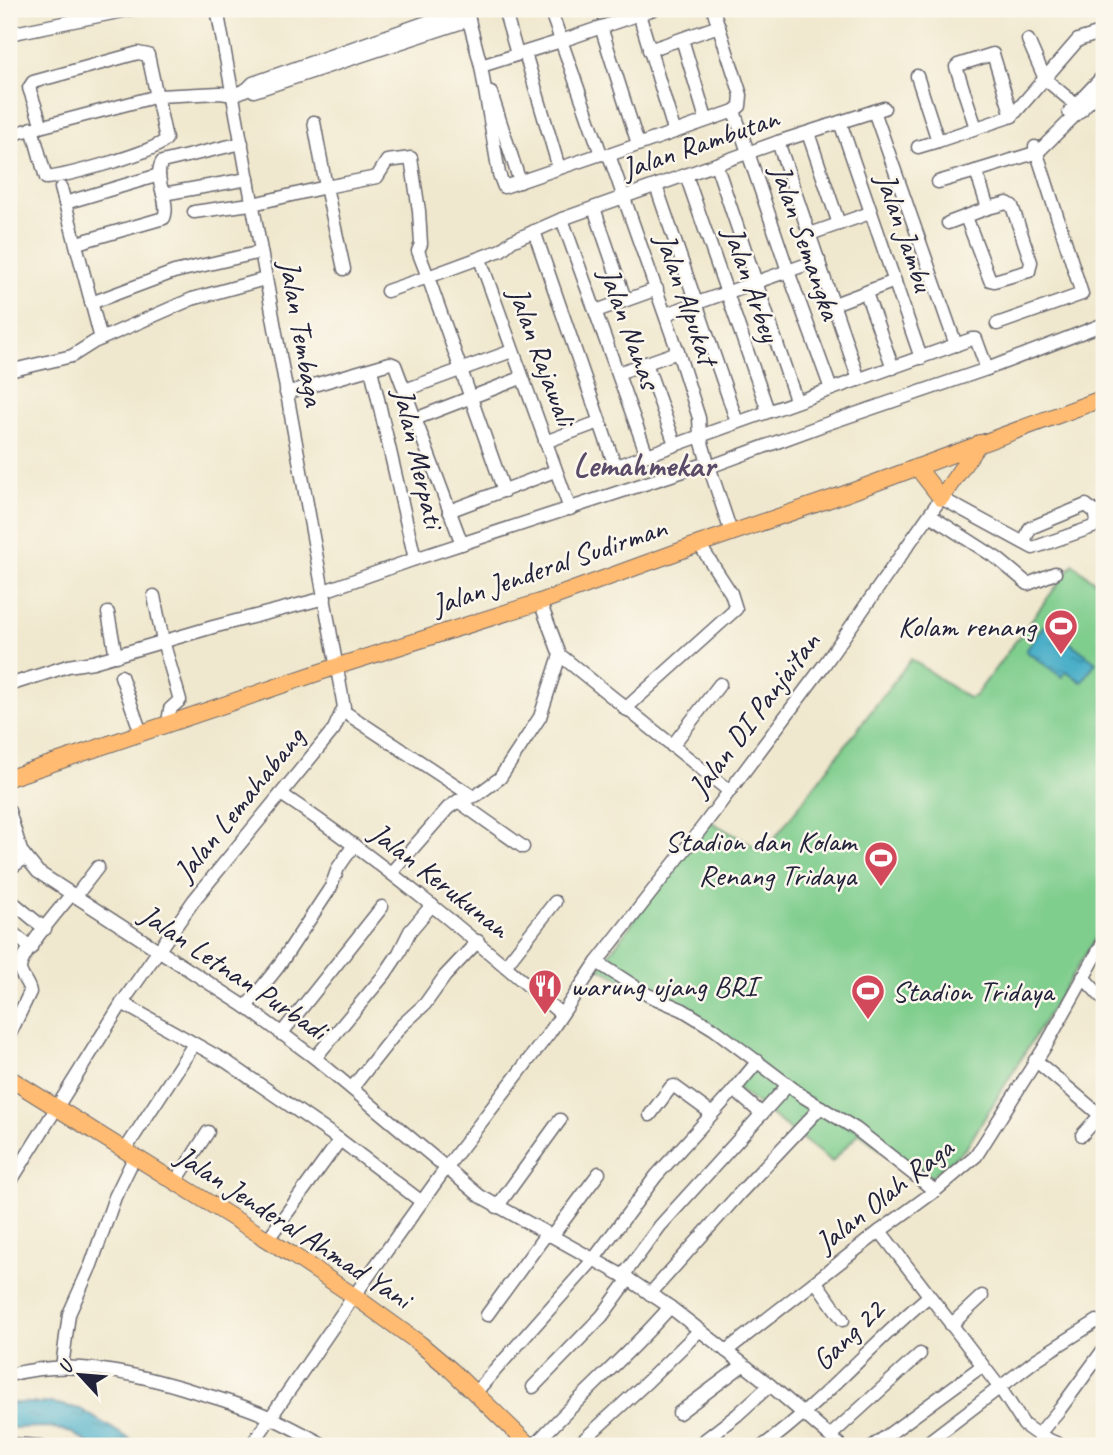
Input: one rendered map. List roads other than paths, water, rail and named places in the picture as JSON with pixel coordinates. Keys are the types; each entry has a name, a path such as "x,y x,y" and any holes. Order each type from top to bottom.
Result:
{"main road":[{"name":"Jalan Jenderal Sudirman","path":"9,778 335,667 540,602 731,532 845,494 1104,398"},
{"path":"916,467 942,498 979,443"},
{"name":"Jalan Jenderal Ahmad Yani","path":"9,1078 268,1239 354,1296 419,1343 532,1446"}],"street":[{"path":"9,34 133,9"},
{"name":"Jalan Tembaga","path":"217,9 241,92 242,143 248,179 259,202 265,279 335,667"},
{"path":"504,9 559,168"},
{"name":"Jalan Alpukat","path":"550,9 624,197 666,314 699,418 700,436 708,465 731,532"},
{"name":"Jalan Semangka","path":"713,9 741,95 737,108 747,153 831,389"},
{"path":"481,66 645,11 649,50 674,130"},
{"path":"9,135 158,96 241,92 253,83 351,54 466,12 481,66 502,187 638,144 737,108"},
{"path":"649,50 719,26"},
{"path":"601,27 638,144"},
{"path":"918,147 1012,116 1078,40 1104,32"},
{"path":"682,39 706,119"},
{"path":"1028,40 1045,79 1080,108"},
{"path":"138,53 144,53 150,59 166,139 164,144 64,175 44,177 37,127 29,88 33,82 138,53"},
{"path":"976,128 956,67 958,65 993,54 1012,116"},
{"path":"1080,108 1104,75"},
{"path":"917,76 938,141"},
{"path":"937,182 1034,150 1104,87"},
{"path":"485,88 493,96 520,182"},
{"name":"Jalan Rambutan","path":"387,291 480,259 534,230 562,219 879,109 956,345"},
{"path":"314,122 344,269"},
{"name":"Jalan Jambu","path":"840,122 921,358"},
{"path":"808,133 838,224"},
{"path":"778,142 859,380"},
{"path":"76,243 161,219 166,213 159,175 162,162 242,143"},
{"path":"997,324 1082,294 1034,150"},
{"path":"194,212 259,202 377,177 387,161 408,158 412,160 419,211 421,244 418,251 503,491"},
{"path":"716,164 796,400"},
{"path":"976,171 989,208"},
{"path":"65,203 159,175"},
{"name":"Jalan Arbey","path":"686,175 768,411"},
{"path":"163,194 248,179"},
{"path":"656,186 737,422"},
{"path":"61,188 101,339"},
{"path":"948,223 1007,203 1012,206 1031,262 1028,271 990,280 966,217"},
{"path":"594,208 625,299"},
{"path":"810,234 870,213"},
{"name":"Jalan Nanas","path":"562,219 646,455"},
{"path":"534,230 598,422 614,463 619,465 796,400 976,339 987,369"},
{"path":"91,303 174,272 261,252"},
{"name":"Jalan Rajawali","path":"480,259 570,509"},
{"path":"666,314 819,260"},
{"path":"9,371 72,356 101,339 192,299 265,279"},
{"path":"834,304 895,281"},
{"path":"596,311 657,289"},
{"path":"866,293 894,368"},
{"path":"9,685 324,595 415,559 708,465 987,369 1104,324"},
{"path":"405,390 512,351"},
{"path":"618,373 678,352"},
{"path":"286,393 390,363 396,365 462,544"},
{"path":"646,363 675,443"},
{"name":"Jalan Merpati","path":"371,369 415,559"},
{"path":"415,419 522,378"},
{"path":"545,442 598,422"},
{"path":"449,511 555,471"},
{"path":"942,498 1033,548 1093,527 1097,520 1095,512 1086,505 1030,528 1024,542"},
{"name":"Jalan DI Panjaitan","path":"251,1446 446,1168 550,1032 597,962 824,665 942,498"},
{"path":"931,516 998,559 1028,584 1055,573"},
{"path":"625,709 736,609 731,593 699,544"},
{"path":"154,596 163,641 180,700 170,709 168,723"},
{"path":"540,602 560,655 729,790"},
{"path":"108,614 116,656"},
{"path":"391,873 442,814 458,801 497,782 540,717 560,655"},
{"name":"Jalan Lemahabang","path":"9,1184 158,949 194,900 334,729 343,711 344,698 335,667"},
{"path":"121,676 141,733"},
{"path":"672,746 720,684"},
{"path":"343,711 472,796"},
{"name":"Jalan Kerukunan","path":"281,794 354,845 478,941 561,1014"},
{"path":"458,801 523,847"},
{"path":"9,811 23,855"},
{"path":"246,1007 283,959 331,887 338,868 354,845"},
{"path":"9,858 23,855"},
{"path":"9,869 23,855"},
{"name":"Jalan Letnan Purbadi","path":"23,855 38,872 246,1007 315,1058 480,1196 626,1278 670,1307 804,1413 833,1442"},
{"path":"9,1036 29,998 30,988 20,971 31,948 98,867"},
{"path":"9,899 45,929"},
{"path":"505,966 555,902"},
{"path":"315,1058 385,974 400,953 410,931 432,905"},
{"path":"281,1034 382,907"},
{"path":"9,930 31,948"},
{"path":"352,1088 401,1026 425,1004 445,976 478,941"},
{"name":"Jalan Olah Raga","path":"726,1351 935,1191 976,1156 1046,1045 1104,941"},
{"path":"597,962 648,995 695,1018 788,1085 856,1129 935,1191"},
{"path":"1083,977 1104,1000"},
{"path":"122,1003 227,1062 341,1140 422,1202"},
{"path":"62,1367 71,1310 91,1265 130,1153 194,1044"},
{"path":"1035,1060 1102,1113 1082,1135"},
{"path":"475,1393 593,1259 656,1176 758,1061"},
{"path":"533,1387 602,1316 660,1226 788,1085"},
{"path":"650,1115 672,1086 712,1113"},
{"path":"734,1090 762,1114"},
{"path":"650,1294 821,1107"},
{"path":"497,1207 560,1120"},
{"path":"176,1181 208,1132"},
{"path":"268,1239 341,1140"},
{"path":"487,1315 599,1173"},
{"path":"880,1231 1000,1388 1024,1425 1038,1435 1063,1446"},
{"path":"816,1282 843,1320"},
{"name":"Gang 22","path":"763,1446 804,1413 929,1296"},
{"path":"951,1325 982,1296"},
{"path":"532,1446 670,1307"},
{"path":"923,1446 1037,1359 1097,1321"},
{"path":"577,1446 700,1330"},
{"path":"1038,1435 1104,1349"},
{"path":"833,1442 920,1354"},
{"path":"679,1413 743,1365"},
{"path":"873,1446 982,1366"},
{"path":"9,1375 33,1369 62,1367 99,1368 137,1374 239,1405 270,1417 326,1446"},
{"path":"697,1446 770,1385"},
{"path":"9,1444 41,1446"}],"water":[{"name":"Kolam renang","path":"1045,624 1096,662 1082,682 1066,671 1062,677 1026,651"},
{"path":"9,1403 53,1403 80,1409 141,1446 92,1446 72,1433 50,1427 9,1428"}],"place":[{"name":"Kolam renang","path":"1061,656"},
{"name":"Stadion dan Kolam Renang Tridaya","path":"881,888"},
{"name":"warung ujang BRI","path":"545,1016"},
{"name":"Stadion Tridaya","path":"868,1021"}],"district":[{"name":"Lemahmekar","path":"644,465"}]}
